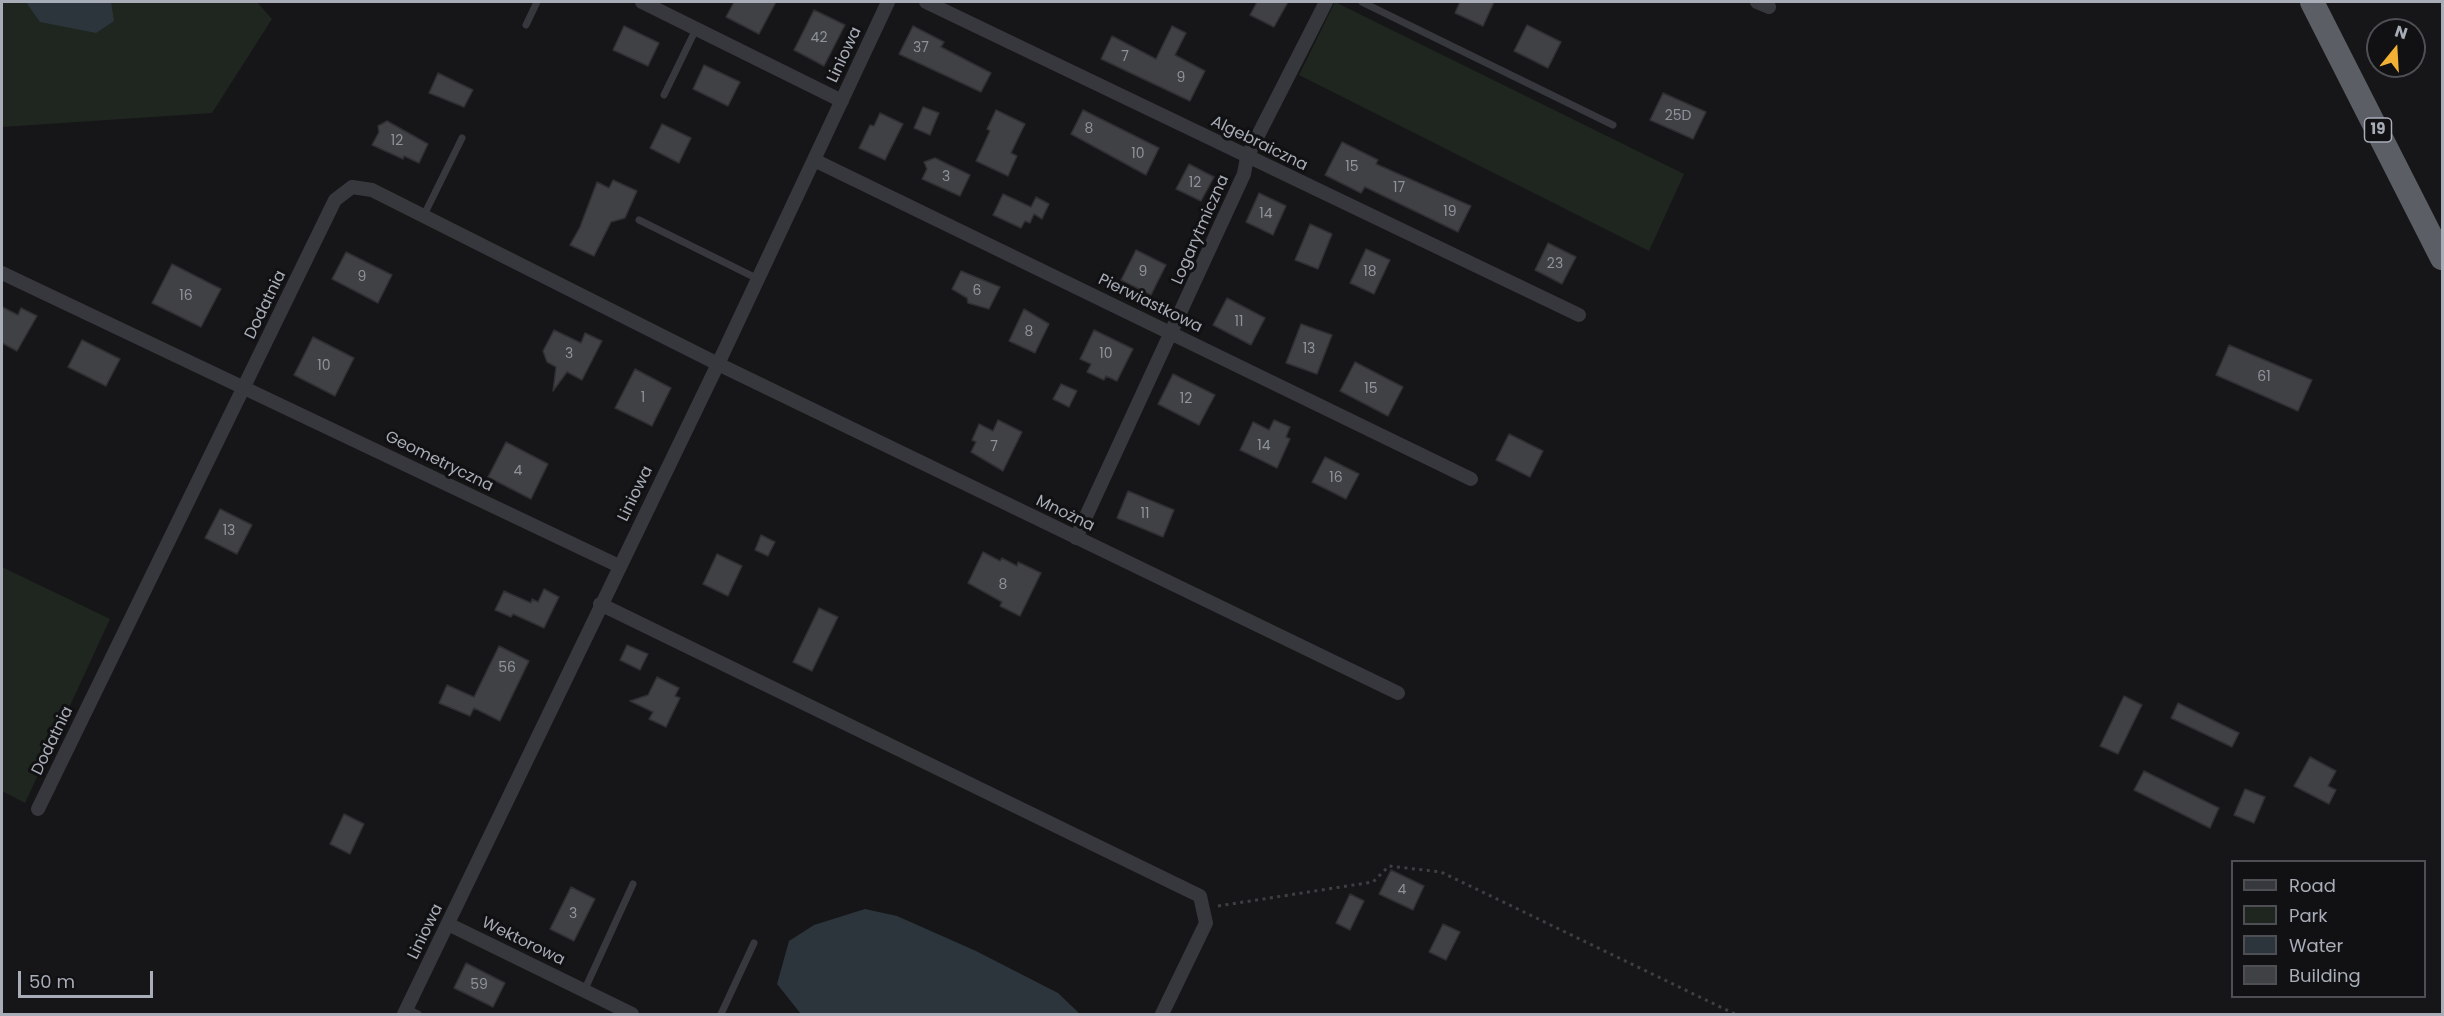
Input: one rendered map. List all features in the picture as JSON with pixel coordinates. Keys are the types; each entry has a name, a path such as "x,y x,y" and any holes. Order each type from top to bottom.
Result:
{"highway":[{"name":"19","path":"2312,2 2442,258"}],"street":[{"path":"642,2 842,101"},
{"name":"Liniowa","path":"410,1009 448,924 600,604 718,364 888,2"},
{"name":"Algebraiczna","path":"926,2 1579,315"},
{"name":"Logarytmiczna","path":"1076,538 1244,174 1247,157 1326,2"},
{"name":"Pierwiastkowa","path":"814,160 1471,479"},
{"name":"Dodatnia","path":"38,809 335,200 352,187 372,190 424,215 718,364"},
{"name":"Geometryczna","path":"2,273 619,566"},
{"name":"Mnożna","path":"718,364 1398,693"},
{"path":"600,604 1200,896 1206,923 1162,1014"},
{"name":"Wektorowa","path":"448,924 632,1014"}],"lane":[{"path":"526,25 537,2"},
{"path":"1362,2 1613,125"},
{"path":"664,95 696,28"},
{"path":"424,215 462,138"},
{"path":"639,220 758,279"},
{"path":"584,991 633,884"},
{"path":"721,1014 754,943"}],"path":[{"path":"1203,908 1373,882 1389,866 1441,872 1735,1014"}],"green space":[{"path":"2,2 257,2 272,19 212,113 2,127"},
{"path":"1335,2 1684,174 1649,251 1299,75"},
{"path":"2,567 110,619 25,803 2,791"}],"water":[{"path":"26,2 111,2 114,21 96,33 40,22"},
{"path":"865,909 897,916 976,951 1058,993 1080,1014 801,1014 777,984 789,941 814,925"}],"building":[{"path":"734,2 776,2 759,34 726,17"},
{"path":"1257,2 1288,2 1274,27 1250,15"},
{"path":"1460,2 1494,2 1483,26 1455,13"},
{"path":"814,10 845,25 824,66 794,50"},
{"path":"1527,25 1561,42 1548,68 1514,51"},
{"path":"624,26 659,43 648,66 613,50"},
{"path":"913,26 944,42 941,47 991,73 981,92 899,54"},
{"path":"1172,26 1186,33 1175,55 1205,71 1190,101 1101,59 1112,36 1156,59"},
{"path":"704,65 740,82 728,106 693,89"},
{"path":"438,73 473,90 464,107 429,93"},
{"path":"1663,93 1706,112 1693,139 1650,120"},
{"path":"923,107 939,113 930,135 914,128"},
{"path":"996,110 1025,124 1011,153 1017,156 1008,176 976,161 990,131 987,129"},
{"path":"1083,110 1159,148 1146,175 1071,134"},
{"path":"880,113 903,124 885,160 859,148 870,125 874,126"},
{"path":"387,121 428,144 419,163 404,156 403,159 372,145 379,132 378,126"},
{"path":"662,124 691,138 679,163 650,148"},
{"path":"1342,142 1378,160 1376,164 1471,206 1458,232 1365,187 1361,193 1325,175"},
{"path":"935,158 970,175 960,196 922,179 927,169 924,162"},
{"path":"1189,164 1214,177 1201,201 1176,189"},
{"path":"613,180 637,191 625,218 611,222 594,256 570,245 580,227 597,182 609,188"},
{"path":"1259,193 1286,206 1273,235 1246,222"},
{"path":"1003,194 1031,207 1036,197 1049,204 1042,219 1034,214 1030,223 1025,221 1021,228 993,215"},
{"path":"1310,224 1332,234 1318,269 1295,260"},
{"path":"1548,243 1576,257 1562,284 1535,270"},
{"path":"1366,249 1390,260 1374,294 1350,283"},
{"path":"1136,250 1166,265 1151,295 1121,280"},
{"path":"346,252 392,275 378,303 332,279"},
{"path":"172,264 221,289 201,327 152,303"},
{"path":"961,271 1000,287 989,309 968,303 967,298 952,289"},
{"path":"1227,298 1265,318 1251,345 1213,325"},
{"path":"2,307 18,315 21,308 37,316 17,351 2,343"},
{"path":"1024,309 1049,324 1035,353 1009,341"},
{"path":"1301,324 1332,335 1317,374 1286,363"},
{"path":"554,330 581,343 585,333 602,341 582,380 567,372 553,391 556,367 547,362 543,351"},
{"path":"1094,330 1133,349 1117,381 1106,376 1104,380 1087,372 1091,364 1080,359"},
{"path":"313,337 354,358 335,396 294,375"},
{"path":"82,340 120,359 106,386 68,367"},
{"path":"2229,345 2312,380 2298,411 2216,375"},
{"path":"1355,362 1403,387 1388,416 1340,391"},
{"path":"635,369 671,388 652,426 615,408"},
{"path":"1173,374 1215,395 1199,425 1158,404"},
{"path":"1061,384 1077,391 1069,407 1053,399"},
{"path":"998,420 1022,432 1003,471 971,452 976,442 972,440 979,424 993,431"},
{"path":"1274,420 1290,427 1286,437 1290,439 1277,468 1240,450 1253,422 1269,430"},
{"path":"1509,434 1543,451 1530,477 1496,460"},
{"path":"506,442 548,464 531,499 488,477"},
{"path":"1325,457 1359,474 1346,499 1312,482"},
{"path":"1128,491 1174,510 1163,537 1117,518"},
{"path":"220,509 252,525 237,554 205,538"},
{"path":"761,535 775,542 768,556 755,550"},
{"path":"983,552 1000,561 1002,558 1017,566 1018,562 1041,573 1020,616 1000,606 1002,602 968,583"},
{"path":"717,554 742,566 728,596 703,584"},
{"path":"544,589 559,597 544,628 513,614 511,617 495,610 504,591 531,603 532,599 538,602"},
{"path":"819,608 838,617 812,671 793,662"},
{"path":"627,645 648,654 640,670 620,660"},
{"path":"499,646 529,661 500,721 474,708 470,716 439,703 447,685 474,697"},
{"path":"657,677 679,688 675,696 680,698 666,727 649,719 653,712 630,701 648,695"},
{"path":"2124,696 2142,705 2118,754 2100,746"},
{"path":"2178,703 2239,733 2232,747 2171,718"},
{"path":"2310,757 2336,771 2328,786 2336,790 2329,804 2294,786"},
{"path":"2144,771 2219,808 2210,828 2134,790"},
{"path":"2245,789 2265,797 2254,823 2234,815"},
{"path":"344,814 364,824 350,854 330,844"},
{"path":"1391,870 1424,886 1413,910 1379,894"},
{"path":"571,887 595,899 574,941 550,929"},
{"path":"1350,894 1364,901 1350,930 1336,923"},
{"path":"1443,924 1460,932 1446,960 1429,952"},
{"path":"466,963 505,983 493,1007 454,988"}]}
